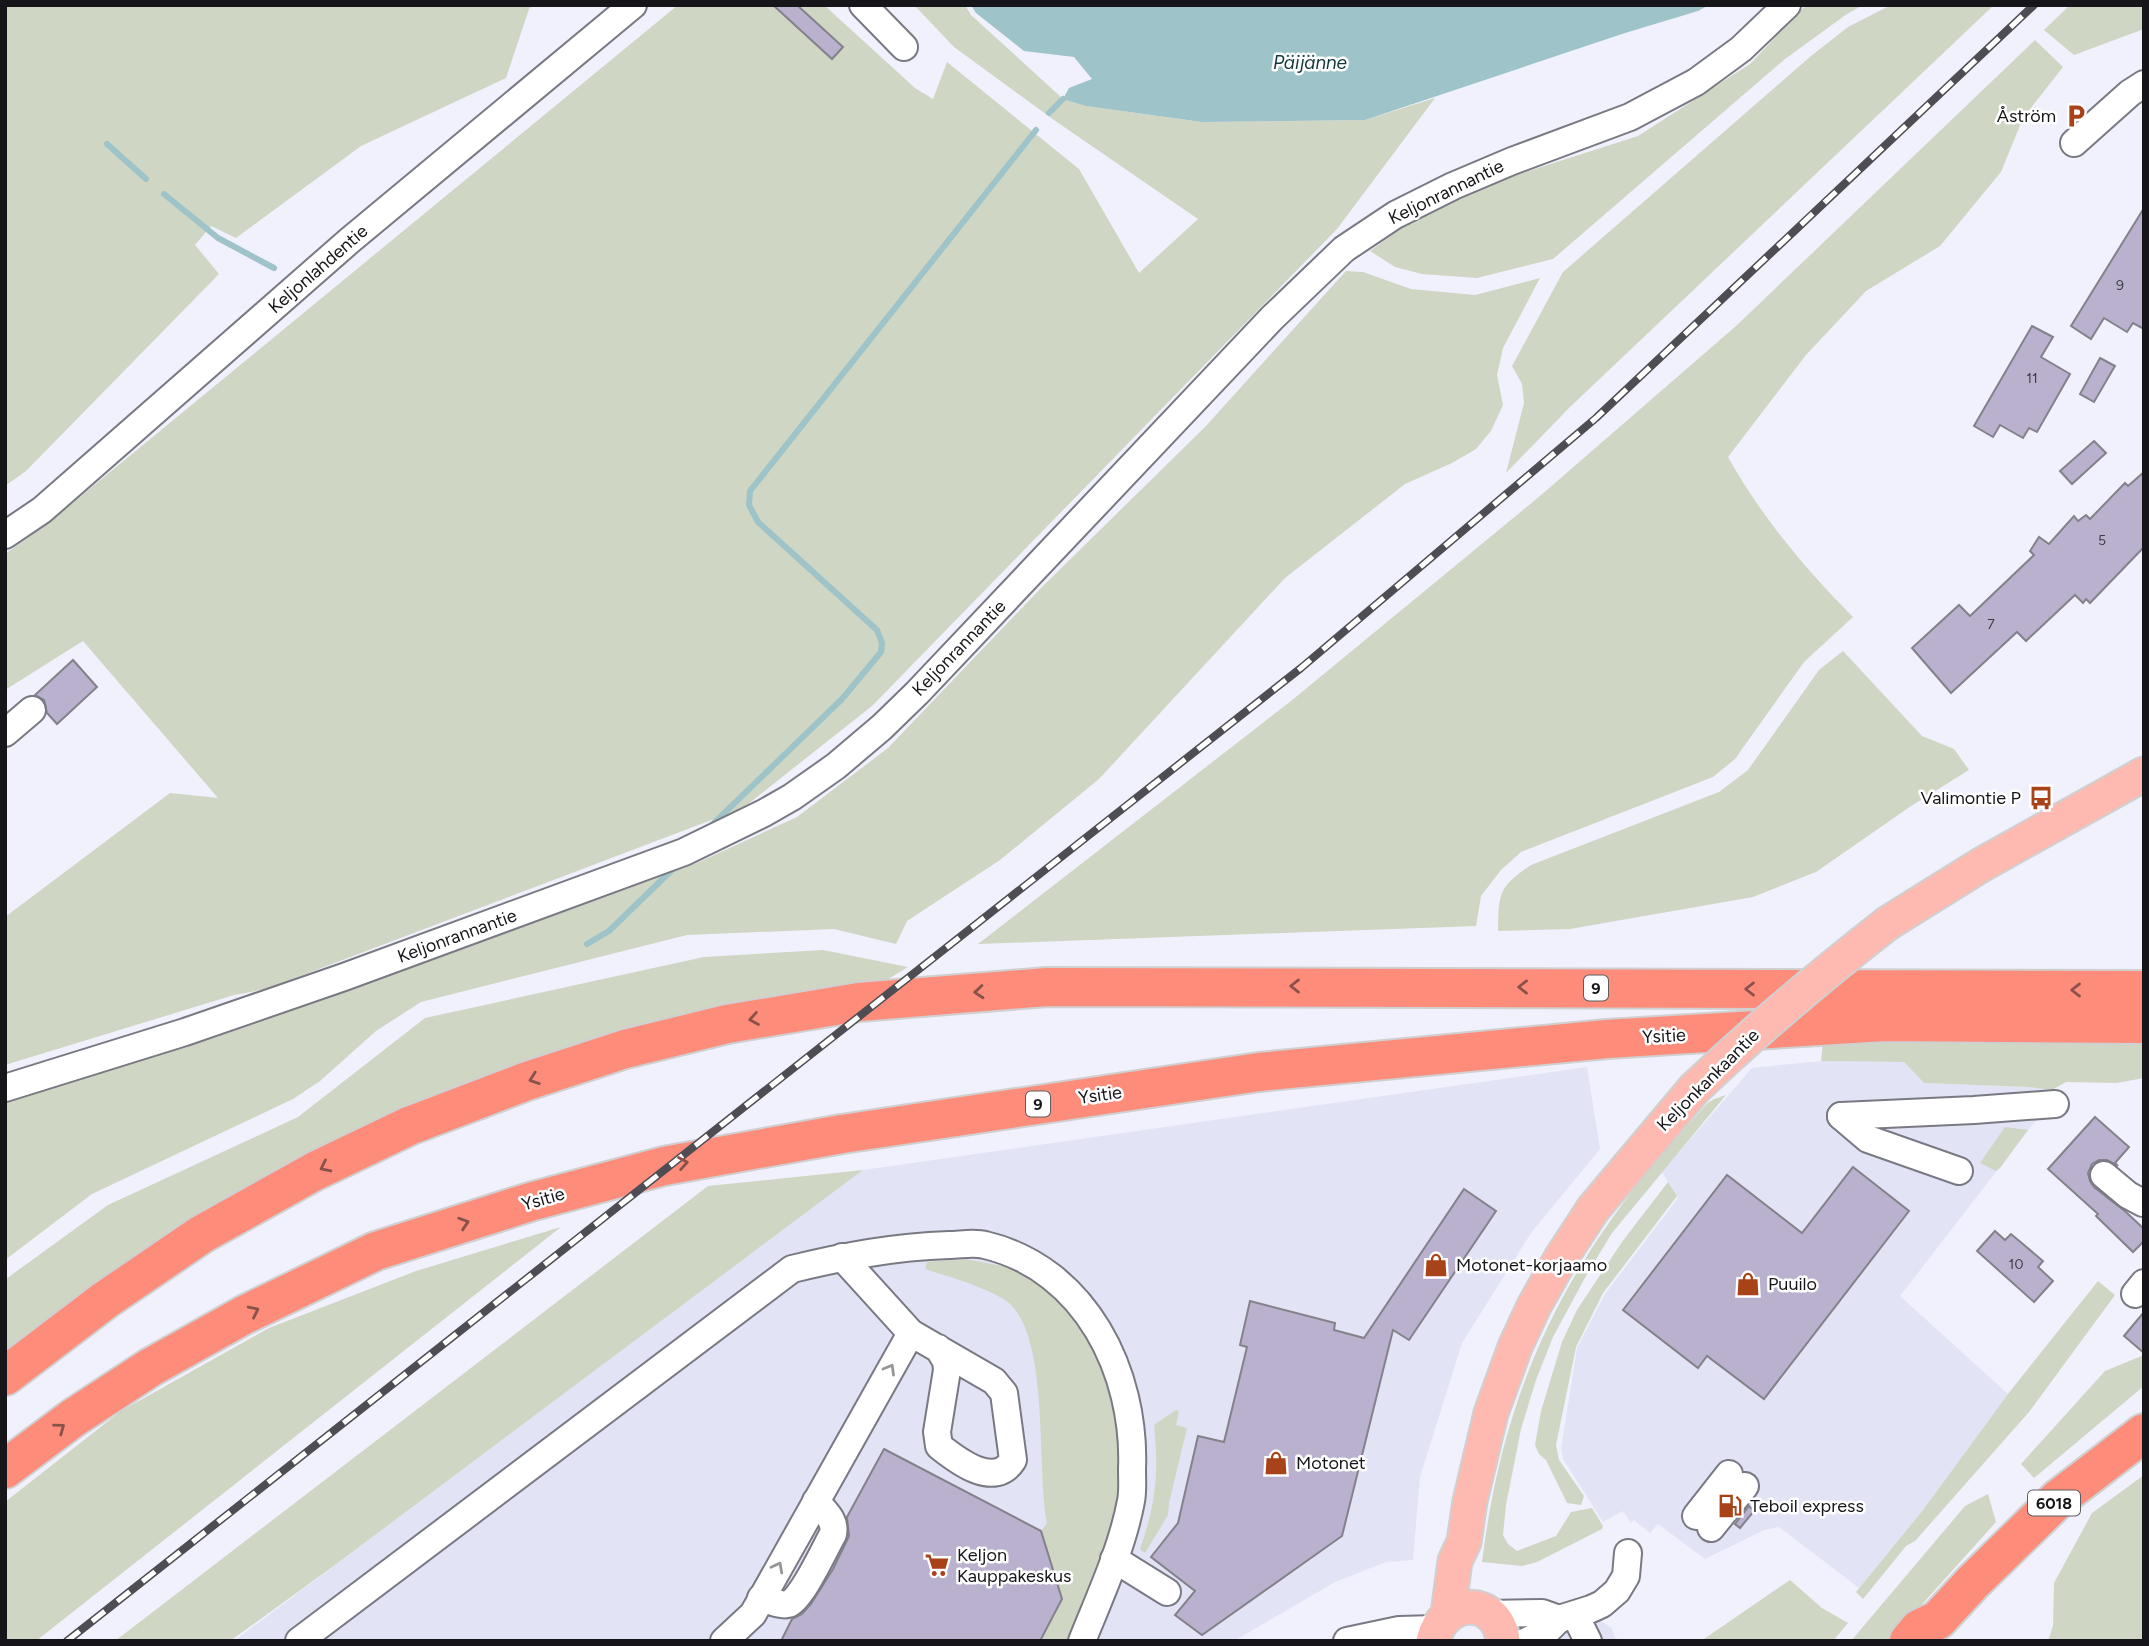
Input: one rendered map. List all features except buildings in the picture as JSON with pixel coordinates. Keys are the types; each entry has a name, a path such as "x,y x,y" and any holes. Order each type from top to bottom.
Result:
{"highway":[{"name":"9","path":"5,1376 105,1300 202,1234 315,1171 398,1132 514,1086 625,1049 727,1024 859,1002 1047,986 2144,990"},
{"name":"Ysitie","path":"5,1469 72,1418 151,1367 244,1315 376,1251 530,1202 664,1166 842,1134 1259,1072 1607,1039 1885,1022 2144,1024"},
{"name":"6018","path":"1927,1634 1973,1582 2059,1499 2144,1433"}],"main road":[{"name":"Keljonkankaantie","path":"1465,1625 1472,1587 1471,1561 1464,1542 1470,1501 1491,1413 1515,1347 1534,1306 1592,1209 1694,1089 1749,1036 1822,975 1888,923 2144,774"}],"street":[{"name":"Keljonlahdentie","path":"5,535 43,510 349,240 633,5"},
{"path":"863,5 904,47"},
{"name":"Keljonrannantie","path":"5,1088 185,1032 332,981 684,852 792,797 836,766 917,694 1263,328 1344,249 1395,215 1453,186 1630,117 1696,82 1741,49 1787,5"},
{"path":"2074,143 2130,93 2144,84"},
{"path":"5,733 32,710"},
{"path":"1959,1171 1868,1139 1841,1116 1974,1111 2055,1104"},
{"path":"2104,1175 2128,1195 2143,1203"},
{"path":"299,1641 792,1269 899,1247 983,1244 1029,1259 1070,1293 1105,1339 1129,1410 1133,1443 1131,1500 1114,1559 1082,1641"},
{"path":"842,1257 911,1333 983,1372 995,1381 1004,1393 1013,1460 1000,1474 989,1475 939,1446 937,1432 947,1370 946,1362 938,1348"},
{"path":"724,1641 747,1621 761,1598 911,1333"},
{"path":"1704,1522 1737,1480"},
{"path":"1527,1641 1567,1617 1602,1604 1618,1591 1626,1576 1628,1553"},
{"path":"1114,1559 1167,1592"},
{"path":"1347,1641 1399,1630 1465,1625 1542,1613 1567,1617 1588,1641"}],"shaded area":[{"path":"1821,1061 1904,1062 1924,1083 2029,1087 2052,1090 2054,1097 1900,1296 2008,1394 1923,1510 1859,1588 1779,1527 1764,1530 1705,1559 1658,1524 1650,1533 1634,1520 1631,1523 1623,1511 1603,1522 1563,1459 1561,1449 1577,1348 1605,1294 1678,1198 1662,1172 1752,1068"},
{"path":"1587,1067 1600,1149 1531,1233 1462,1343 1420,1477 1413,1560 1386,1562 1335,1582 1234,1641 234,1641 863,1170"},
{"path":"1599,1620 1612,1628 1619,1641 1563,1641 1559,1634"}],"green space":[{"path":"5,5 533,5 529,9 506,78 361,146 236,238 211,226 195,245 219,274 26,471 5,486"},
{"path":"678,5 824,5 915,88 933,99 947,62 1079,169 1139,273 1198,219 954,47 914,5 965,5 971,15 1062,98 1086,106 1202,122 1365,120 1435,98 1337,229 872,706 743,808 266,989 234,995 5,1065 5,917 170,793 218,798 83,641 5,690 5,554 42,528"},
{"path":"1806,5 1863,5 1785,59 1553,259 1477,278 1422,274 1395,267 1370,251 1412,220 1491,183 1638,136 1750,64"},
{"path":"1891,5 1994,5 1569,408 1506,473 1524,403 1522,384 1512,366 1563,272 1811,56 1848,27"},
{"path":"2070,5 2144,5 2144,29 2074,55 2044,30"},
{"path":"2035,40 2063,67 2023,118 2001,172 1940,246 1866,291 1806,355 1728,457 1785,541 1853,617 1804,662 1735,759 1713,777 1521,852 1501,870 1481,896 1476,926 978,944 1291,701 1540,496 1736,326"},
{"path":"1346,271 1363,272 1411,289 1475,295 1540,278 1503,348 1497,375 1503,405 1491,431 1476,449 1405,484 1285,578 1099,779 1000,860 907,921 896,944 834,929 687,935 421,1002 376,1031 320,1081 293,1099 92,1194 5,1260 5,1100 314,1003 697,863 797,817 888,748 1042,587 1205,427"},
{"path":"1843,651 1922,736 1954,749 1969,770 1911,806 1816,872 1753,897 1570,929 1498,931 1500,899 1506,886 1531,865 1719,792 1748,770 1819,670"},
{"path":"823,950 908,967 880,984 591,1041 150,1248 5,1350 5,1280 10,1276 108,1205 298,1117 425,1018 704,957"},
{"path":"1988,1040 2144,1045 2144,1078 2117,1083 2066,1082 2052,1090 1924,1083 1904,1062 1821,1061 1823,1044"},
{"path":"1726,1095 1612,1233 1553,1337 1521,1429 1506,1505 1503,1535 1508,1544 1517,1551 1556,1536 1571,1512 1592,1508 1603,1526 1602,1529 1537,1562 1522,1566 1482,1562 1503,1449 1538,1348 1562,1299 1621,1206 1657,1160 1707,1104"},
{"path":"2005,1127 2028,1130 1996,1171 1980,1163"},
{"path":"863,1170 230,1641 115,1641 708,1186"},
{"path":"1668,1182 1677,1196 1603,1293 1576,1347 1556,1445 1559,1460 1584,1496 1581,1505 1567,1503 1546,1460 1535,1445 1541,1411 1562,1342 1577,1310 1622,1242"},
{"path":"561,1227 36,1641 5,1641 5,1502 121,1411 269,1328 416,1271"},
{"path":"965,1259 1013,1268 1039,1284 1067,1308 1090,1336 1106,1370 1119,1430 1121,1476 1114,1523 1070,1641 1040,1641 1062,1599 1041,1531 1047,1523 1036,1370 1020,1316 1005,1300 996,1295 925,1269 927,1262"},
{"path":"2098,1281 2115,1295 2029,1412 1915,1541 1906,1546 1863,1599 1856,1592 1923,1510 2008,1394"},
{"path":"2144,1355 2144,1386 2034,1478 2021,1464 2105,1371"},
{"path":"1176,1410 1179,1411 1176,1425 1187,1428 1168,1515 1145,1553 1140,1549 1153,1503 1156,1473 1154,1425"},
{"path":"2144,1475 2144,1641 2048,1641 2053,1626 2054,1583 2092,1513"},
{"path":"1988,1494 1996,1522 1889,1641 1851,1641 1965,1506"},
{"path":"1790,1580 1822,1608 1848,1623 1833,1641 1701,1641"}],"water":[{"name":"Päijänne","path":"971,5 1709,5 1698,11 1365,120 1202,122 1086,106 1063,99 1069,88 1092,79 1074,57 1024,51 976,13"}],"waterway":[{"path":"1049,113 1063,99"},
{"path":"713,824 842,699 881,652 882,643 877,630 758,522 749,505 750,491 1036,130"},
{"path":"107,144 146,179"},
{"path":"164,194 218,238 274,268"},
{"path":"587,944 609,931 675,867"}],"railway":[{"path":"67,1641 1301,668 1596,418 2034,5"}],"place":[{"name":"Åström","path":"2076,116"},
{"name":"Valimontie P","path":"2041,798"},
{"name":"Motonet-korjaamo","path":"1436,1265"},
{"name":"Puuilo","path":"1748,1284"},
{"name":"Motonet","path":"1276,1463"},
{"name":"Teboil express","path":"1730,1506"},
{"name":"Keljon Kauppakeskus","path":"937,1565"}]}
